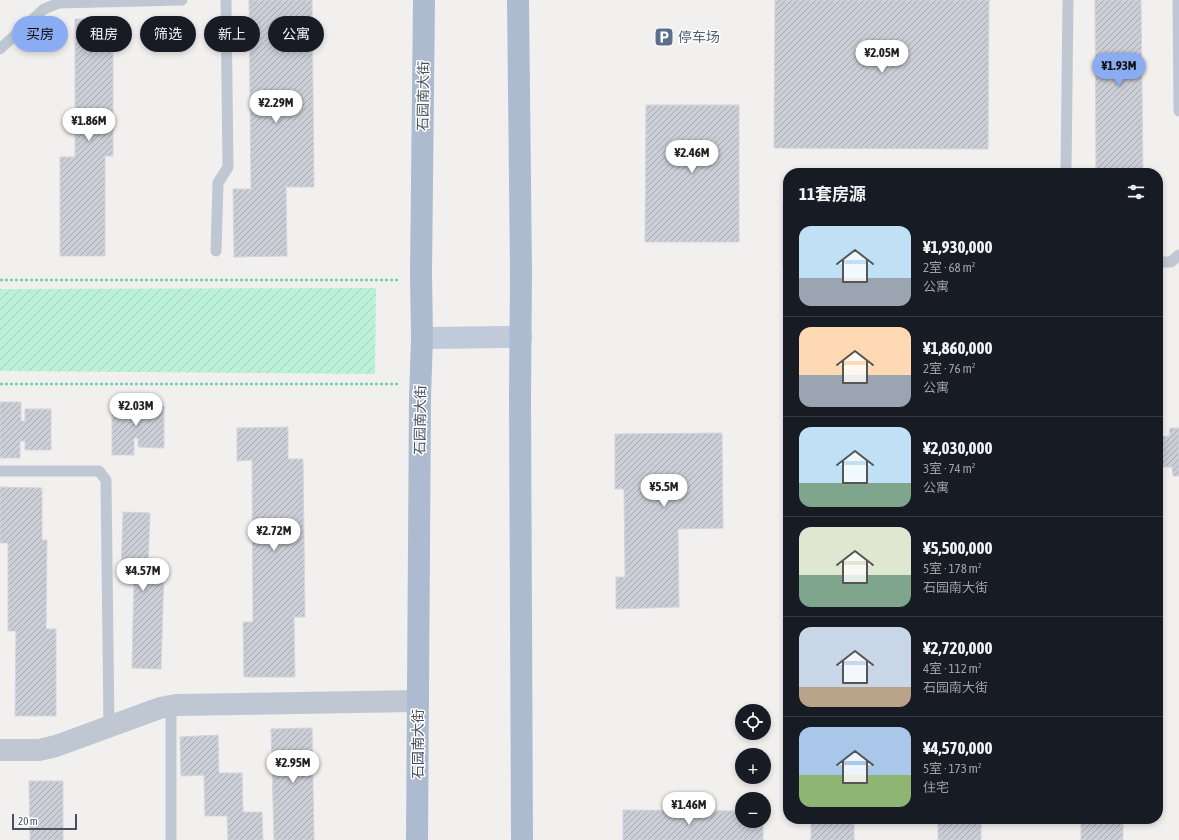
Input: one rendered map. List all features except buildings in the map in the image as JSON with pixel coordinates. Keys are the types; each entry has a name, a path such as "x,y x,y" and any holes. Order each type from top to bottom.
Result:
{"main road":[{"name":"石园南大街","path":"417,840 424,0"},
{"path":"518,0 521,338 522,840"}],"street":[{"path":"422,338 521,338"},
{"path":"0,750 39,750 56,746 160,708 171,706 418,701"}],"lane":[{"path":"0,49 44,8 59,3 182,0"},
{"path":"216,251 218,183 228,167 226,0"},
{"path":"1066,168 1068,0"},
{"path":"1178,0 1179,110"},
{"path":"1163,262 1171,262 1179,255"},
{"path":"0,471 99,471 106,480 109,727"},
{"path":"171,706 172,840"}],"path":[{"path":"0,280 422,280"},
{"path":"0,384 421,384"}],"green space":[{"path":"376,288 375,374 0,371 0,289"}],"place":[{"name":"停车场","path":"664,37"}]}
